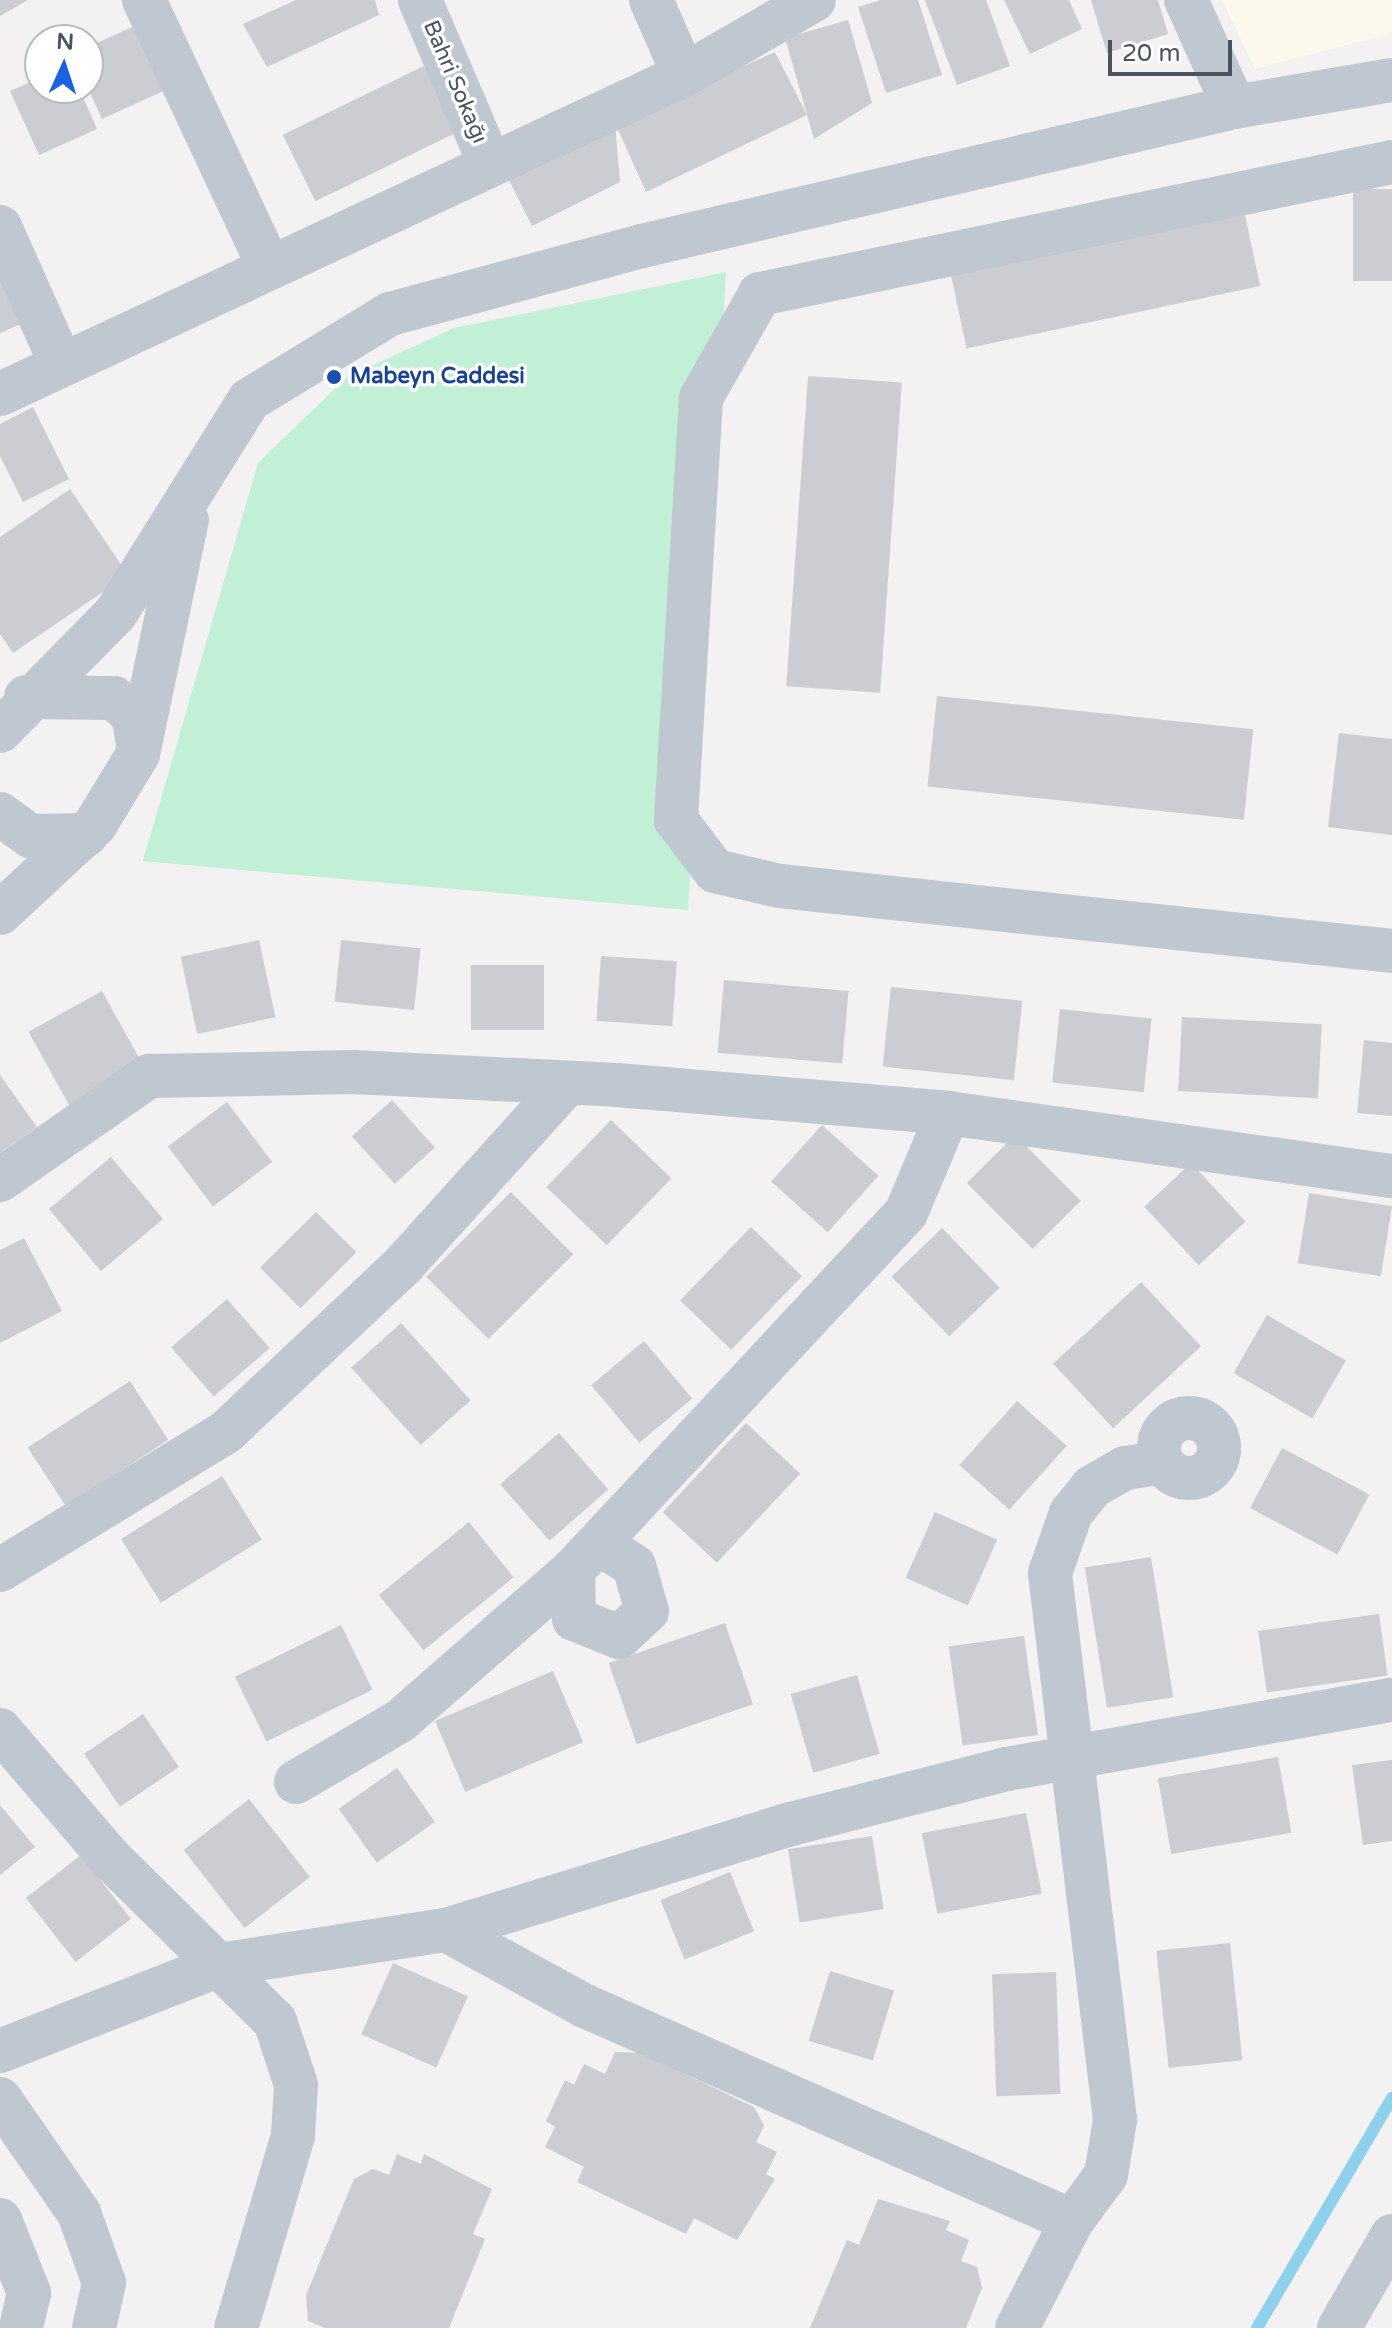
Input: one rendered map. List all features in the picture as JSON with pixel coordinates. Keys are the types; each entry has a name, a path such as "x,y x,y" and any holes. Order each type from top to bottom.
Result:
{"street":[{"path":"144,0 268,265"},
{"name":"Bahri Sokağı","path":"420,0 490,164"},
{"path":"651,0 684,75"},
{"path":"0,394 268,265 684,75 814,0"},
{"path":"1186,0 1234,107"},
{"path":"0,731 26,697 116,613 249,400 390,314 642,246 1234,107 1392,80"},
{"path":"1392,162 760,294 701,398 676,820 715,871 780,886 1392,951"},
{"path":"0,227 61,364"},
{"path":"0,913 86,835 139,748 192,494"},
{"path":"26,697 114,698 133,715 139,748"},
{"path":"0,814 30,836 86,835"},
{"path":"0,1180 149,1076 353,1072 948,1113 1392,1176"},
{"path":"0,1570 226,1432 404,1264 566,1085"},
{"path":"296,1782 400,1721 586,1556 906,1213 948,1113"},
{"path":"1017,2328 1072,2221 1106,2175 1115,2120 1049,1605 1058,1540 1092,1487 1125,1468 1161,1463"},
{"path":"0,2051 219,1965 446,1930 791,1824 1070,1759 1392,1700"},
{"path":"0,1730 110,1858 275,2021 296,2085 293,2136 236,2328"},
{"path":"446,1930 585,2006 1072,2221"},
{"path":"0,2099 79,2213 104,2283 94,2328"},
{"path":"0,2220 29,2293 21,2328"},
{"path":"1339,2328 1392,2236"}],"shaded area":[{"path":"1222,0 1392,0 1392,33 1255,69"}],"green space":[{"path":"726,272 688,910 143,861 258,463 347,377 454,328"}],"building":[{"path":"0,0 28,0 0,16"},
{"path":"296,0 375,0 379,15 267,67 243,24"},
{"path":"881,0 918,0 942,75 886,93 858,7"},
{"path":"925,0 986,0 1010,66 957,85"},
{"path":"1004,0 1069,0 1082,29 1030,54"},
{"path":"1091,0 1158,0 1168,34 1107,53"},
{"path":"848,20 872,103 814,139 785,38"},
{"path":"141,23 170,88 102,119 95,104 104,104 104,40"},
{"path":"775,52 807,115 646,192 615,123"},
{"path":"424,66 456,133 315,201 283,135"},
{"path":"24,85 24,104 86,104 97,129 39,155 10,91"},
{"path":"615,123 620,182 532,226 507,176"},
{"path":"1353,189 1392,189 1392,281 1353,281"},
{"path":"1242,201 1260,286 967,348 949,263"},
{"path":"0,260 35,318 0,333"},
{"path":"808,376 902,383 880,693 786,686"},
{"path":"33,407 69,479 23,502 0,456 0,424"},
{"path":"70,489 128,575 13,653 0,634 0,537"},
{"path":"937,696 1253,729 1244,820 927,787"},
{"path":"1339,733 1392,739 1392,835 1328,827"},
{"path":"259,940 275,1017 197,1034 181,957"},
{"path":"341,940 421,948 414,1010 335,1002"},
{"path":"601,956 677,961 672,1026 596,1021"},
{"path":"471,965 544,965 544,1030 471,1030"},
{"path":"724,980 849,991 842,1064 718,1053"},
{"path":"891,987 1022,1001 1014,1080 883,1067"},
{"path":"102,991 147,1071 73,1112 29,1032"},
{"path":"1060,1009 1151,1019 1144,1092 1052,1083"},
{"path":"1182,1017 1322,1024 1318,1098 1178,1091"},
{"path":"1364,1040 1392,1043 1392,1116 1357,1113"},
{"path":"0,1075 37,1127 0,1153"},
{"path":"392,1100 435,1148 395,1184 352,1136"},
{"path":"227,1102 272,1162 213,1206 168,1147"},
{"path":"611,1120 671,1178 607,1245 546,1187"},
{"path":"822,1125 878,1176 828,1232 771,1181"},
{"path":"1015,1135 1081,1201 1033,1249 967,1183"},
{"path":"111,1157 163,1219 101,1271 49,1209"},
{"path":"1191,1163 1246,1222 1199,1265 1144,1207"},
{"path":"511,1192 573,1254 488,1339 426,1277"},
{"path":"1309,1193 1392,1206 1381,1276 1298,1263"},
{"path":"316,1212 356,1252 300,1308 260,1268"},
{"path":"751,1227 802,1276 731,1350 680,1300"},
{"path":"942,1228 1000,1288 949,1336 892,1277"},
{"path":"24,1238 62,1311 0,1343 0,1250"},
{"path":"1141,1282 1201,1346 1113,1428 1053,1364"},
{"path":"227,1299 270,1348 214,1397 171,1348"},
{"path":"1267,1315 1346,1360 1312,1419 1234,1373"},
{"path":"401,1323 471,1400 421,1445 351,1368"},
{"path":"644,1341 692,1398 639,1443 591,1385"},
{"path":"130,1381 168,1440 66,1506 28,1447"},
{"path":"1017,1401 1067,1446 1009,1510 959,1465"},
{"path":"746,1423 800,1473 717,1563 663,1512"},
{"path":"559,1433 608,1490 549,1541 500,1484"},
{"path":"1282,1448 1369,1494 1337,1555 1250,1508"},
{"path":"222,1476 262,1540 161,1603 121,1539"},
{"path":"935,1512 997,1540 968,1605 906,1578"},
{"path":"469,1522 514,1577 424,1650 379,1595"},
{"path":"1151,1557 1173,1697 1107,1708 1085,1567"},
{"path":"1379,1614 1388,1675 1267,1692 1258,1631"},
{"path":"725,1623 753,1704 637,1744 609,1663"},
{"path":"341,1625 373,1690 267,1741 235,1677"},
{"path":"1024,1636 1038,1735 963,1746 949,1647"},
{"path":"553,1671 583,1742 465,1792 435,1721"},
{"path":"857,1675 880,1754 813,1773 791,1694"},
{"path":"143,1714 179,1767 120,1807 84,1754"},
{"path":"1278,1757 1291,1833 1171,1854 1158,1778"},
{"path":"1392,1760 1392,1841 1363,1845 1352,1765"},
{"path":"397,1768 435,1822 377,1863 339,1809"},
{"path":"249,1799 310,1877 245,1928 184,1850"},
{"path":"0,1805 35,1847 0,1875"},
{"path":"1026,1813 1042,1893 938,1914 922,1833"},
{"path":"872,1836 884,1909 800,1922 788,1849"},
{"path":"81,1855 131,1919 76,1962 26,1898"},
{"path":"730,1872 754,1931 684,1959 660,1900"},
{"path":"1230,1943 1242,2060 1169,2068 1156,1951"},
{"path":"393,1963 468,1996 436,2068 361,2034"},
{"path":"830,1971 894,1991 873,2060 809,2041"},
{"path":"1056,1972 1060,2094 996,2096 992,1974"},
{"path":"615,2052 641,2053 754,2107 764,2126 756,2142 777,2152 766,2174 775,2179 737,2240 694,2218 686,2234 577,2182 584,2167 545,2147 555,2127 546,2121 565,2080 574,2085 584,2064 605,2074"},
{"path":"397,2154 421,2164 424,2154 492,2189 473,2234 485,2239 449,2328 325,2328 308,2321 306,2295 354,2179 373,2169 389,2175"},
{"path":"878,2199 950,2221 946,2230 969,2240 961,2261 977,2267 982,2288 966,2328 810,2328 847,2240 859,2245"}],"waterway":[{"path":"1257,2328 1392,2098"}],"place":[{"name":"Mabeyn Caddesi","path":"334,377"}]}
